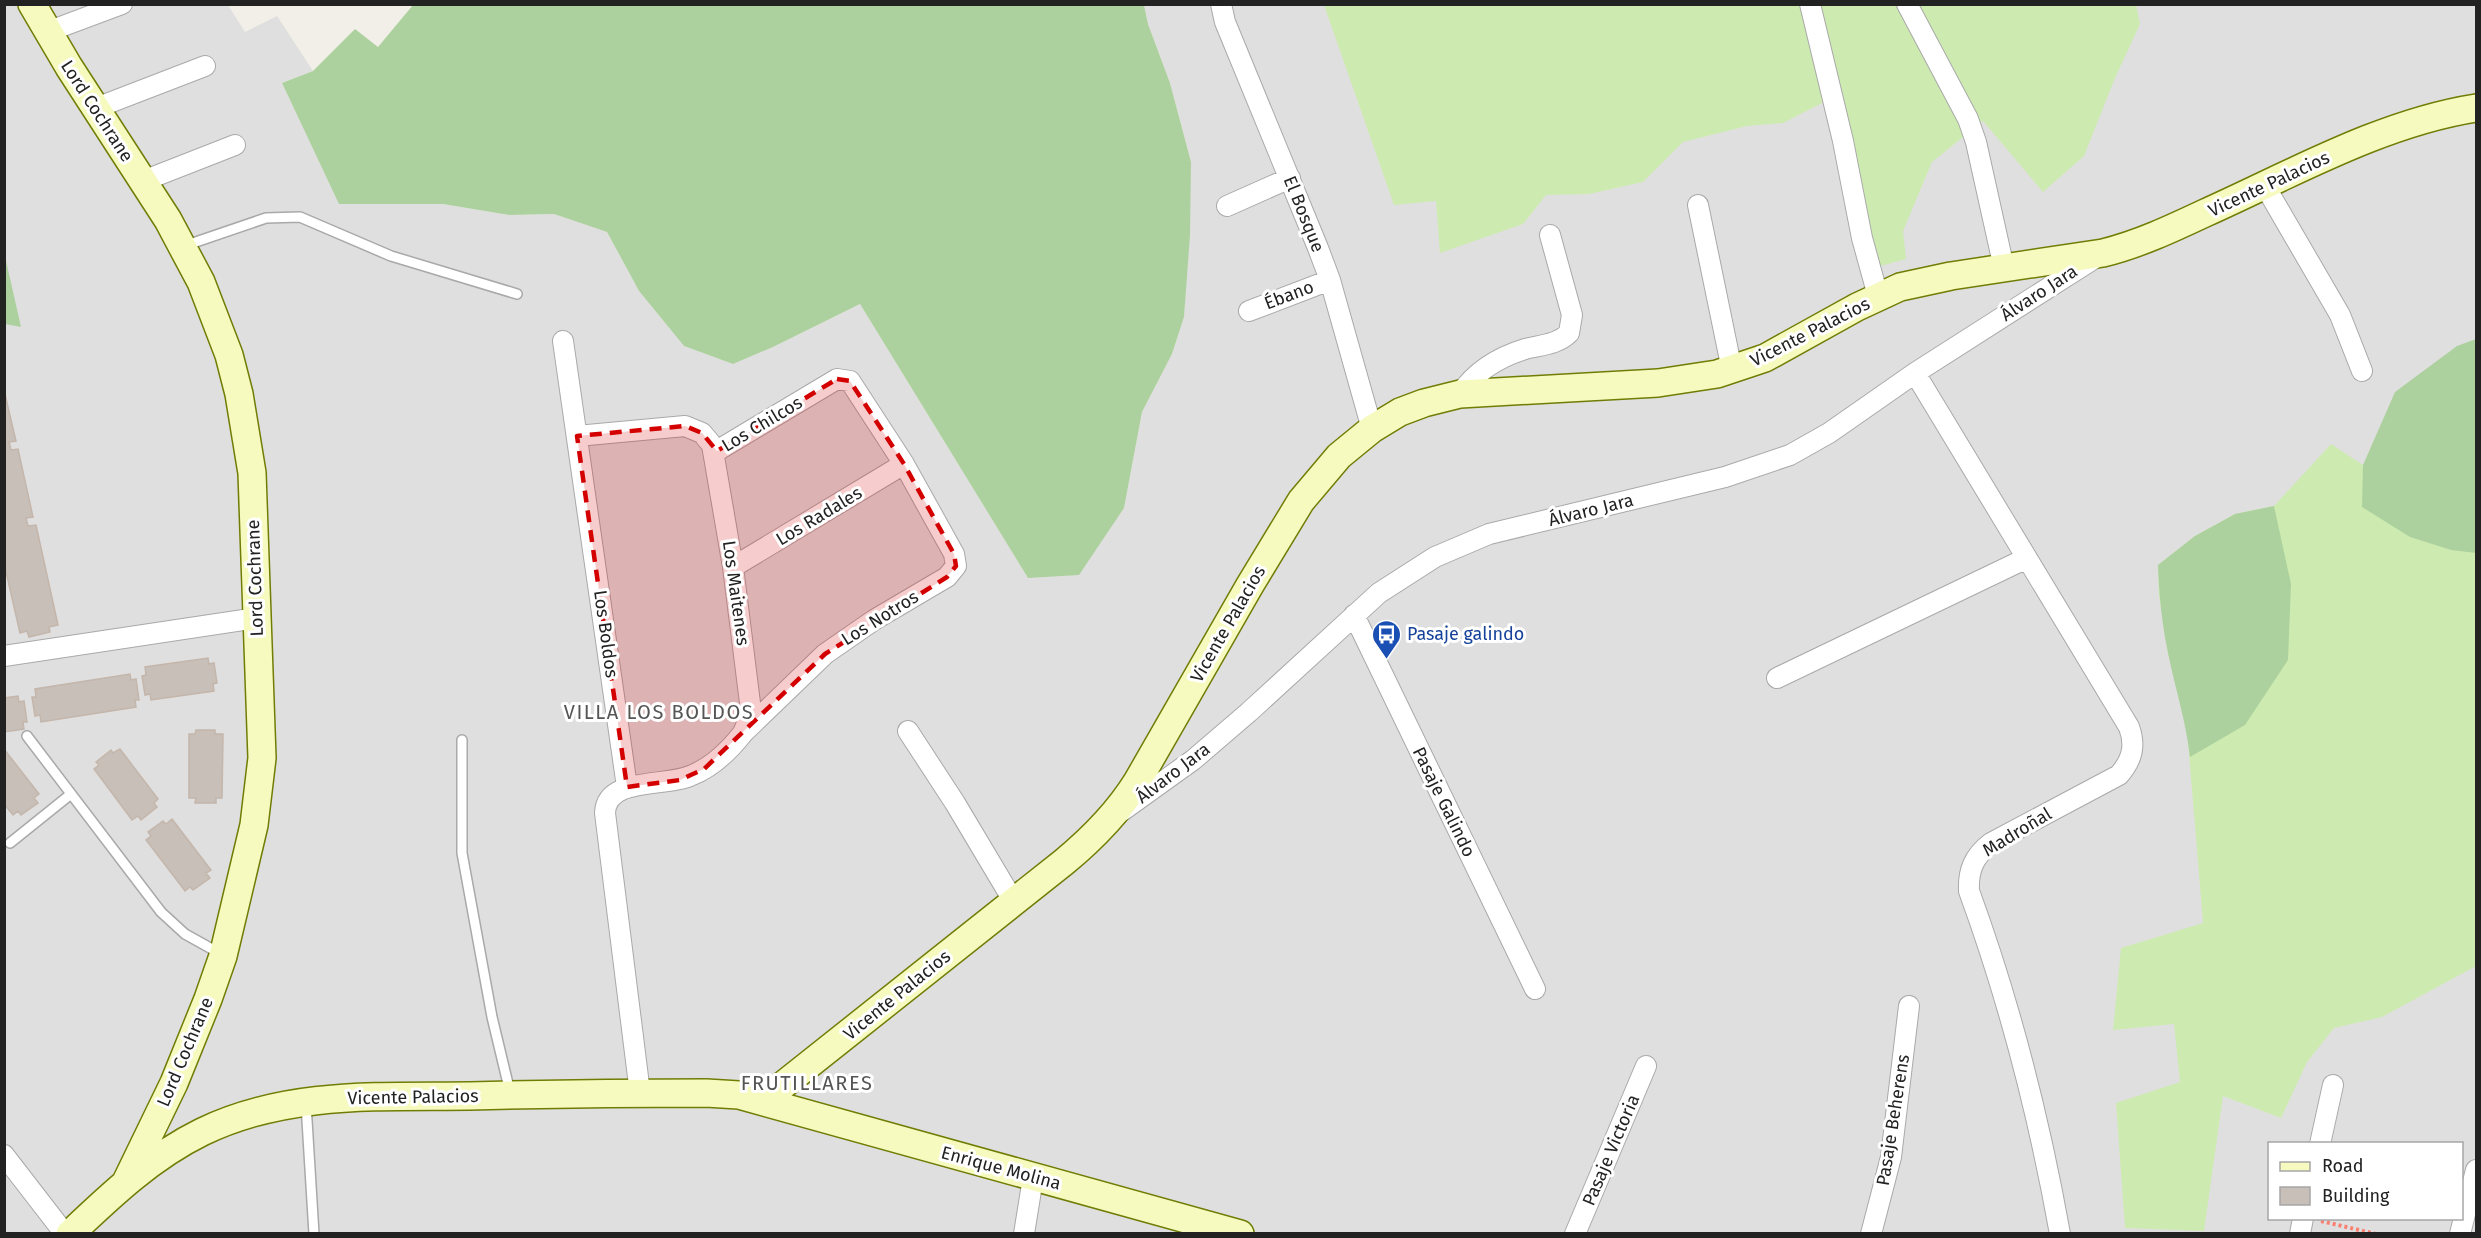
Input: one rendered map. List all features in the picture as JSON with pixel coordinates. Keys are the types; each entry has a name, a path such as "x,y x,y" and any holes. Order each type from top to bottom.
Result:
{"main road":[{"name":"Lord Cochrane","path":"33,4 47,32 184,246 216,318 229,355 241,404 252,473 261,735 260,781 254,825 223,956 174,1083 126,1182"},
{"name":"Vicente Palacios","path":"70,1233 151,1161 204,1131 258,1111 306,1101 348,1097 640,1093 739,1095 763,1101 1085,845 1113,817 1137,783 1250,585 1301,501 1339,456 1372,429 1400,412 1460,394 1678,381 1732,370 1785,348 1878,296 1925,280 2103,253 2150,238 2375,137 2476,108"},
{"name":"Enrique Molina","path":"763,1101 1033,1178 1240,1233"}],"street":[{"path":"47,32 122,4"},
{"name":"El Bosque","path":"1221,4 1226,22 1330,280 1372,429"},
{"path":"1810,4 1843,141 1862,238 1878,296"},
{"path":"1907,4 1968,119 1976,142 2004,268"},
{"path":"96,108 205,66"},
{"path":"143,181 235,145"},
{"path":"1227,206 1290,178"},
{"path":"2265,186 2340,315 2362,371"},
{"path":"1698,205 1732,370"},
{"path":"1460,394 1472,379 1488,367 1523,350 1557,342 1569,333 1572,315 1550,235"},
{"name":"Álvaro Jara","path":"1113,817 1193,760 1249,712 1354,615 1407,574 1435,557 1471,540 1725,477 1779,459 1829,433 1915,373 2103,253"},
{"name":"Ébano","path":"1249,311 1330,280"},
{"name":"Los Boldos","path":"563,341 627,788"},
{"name":"Madroñal","path":"1915,373 2129,727 2132,736 2131,757 2119,775 1991,843 1978,855 1970,871 1969,891 2020,1053 2040,1130 2060,1233"},
{"name":"Los Chilcos","path":"578,436 685,426 708,438 716,452 837,379 845,378"},
{"name":"Los Notros","path":"627,788 668,783 693,775 715,761 825,654 874,620 952,572 956,560 954,554 904,464 853,384 845,378"},
{"name":"Los Maitenes","path":"716,452 750,703 748,722 743,733"},
{"name":"Los Radales","path":"733,567 904,464"},
{"path":"1777,678 2027,558"},
{"name":"Pasaje Galindo","path":"1354,615 1535,989"},
{"path":"4,656 257,618"},
{"path":"908,731 955,803 1014,902"},
{"path":"627,788 611,795 605,806 605,813 640,1093"},
{"name":"Pasaje Beherens","path":"1870,1233 1891,1157 1909,1006"},
{"name":"Pasaje Victoria","path":"1575,1233 1646,1066"},
{"path":"2320,1142 2333,1085"},
{"path":"4,1155 65,1233"},
{"path":"2467,1226 2476,1170"},
{"path":"1024,1233 1033,1178"},
{"path":"2300,1233 2312,1220"}],"lane":[{"path":"184,246 266,218 300,217 391,256 517,294"},
{"path":"27,736 165,916 185,933 223,956"},
{"path":"462,740 462,853 492,1017 510,1095"},
{"path":"10,843 71,794"},
{"path":"306,1101 314,1233"}],"path":[{"path":"2312,1220 2376,1233"}],"highlighted area":[{"path":"837,379 850,381 904,464 954,554 956,566 947,577 825,654 704,769 680,780 627,787 577,436 685,426 702,433 717,451"}],"shaded area":[{"path":"5,5 228,5 245,32 277,16 313,71 282,83 339,203 443,204 509,215 554,214 607,232 639,291 684,346 733,364 860,304 1028,578 1124,508 1142,412 1172,354 1184,317 1191,162 1170,83 1148,24 1144,5 2476,5 2476,1233 5,1234"}],"green space":[{"path":"2136,4 2140,24 2115,78 2084,156 2043,192 1983,121 1932,162 1903,231 1906,259 1873,268 1828,100 1783,123 1747,126 1683,142 1643,182 1589,194 1546,195 1523,224 1440,253 1436,201 1394,205 1324,5"},
{"path":"413,5 1144,5 1148,24 1170,83 1191,162 1190,235 1184,317 1172,354 1142,412 1124,508 1079,575 1028,578 860,304 733,364 684,346 639,291 607,232 554,214 509,215 443,204 339,204 282,83 313,71 355,29 378,47"},
{"path":"5,256 21,327 5,324"},
{"path":"2476,339 2476,553 2451,550 2410,537 2362,507 2363,465 2395,392 2457,346"},
{"path":"2331,444 2363,465 2409,508 2476,531 2476,966 2382,1017 2334,1028 2307,1062 2281,1118 2223,1096 2204,1231 2125,1228 2116,1103 2180,1082 2174,1024 2113,1030 2121,948 2203,923 2187,729 2168,653 2159,595 2158,565 2195,536 2235,514 2274,506"},
{"path":"2274,506 2291,584 2288,660 2245,725 2190,757 2164,631 2158,565 2195,536 2235,514"}],"building":[{"path":"4,390 16,441 9,442 11,450 18,449 33,517 26,518 28,526 36,525 58,625 49,627 50,632 29,637 27,631 20,633 4,563"},
{"path":"208,658 209,664 214,663 217,683 213,684 214,691 151,700 150,694 145,695 142,676 146,675 145,667"},
{"path":"130,674 131,680 136,679 139,700 135,700 136,707 41,722 40,715 35,716 32,697 36,697 35,689"},
{"path":"18,696 19,702 24,701 27,722 23,722 24,729 4,732 4,698"},
{"path":"196,730 215,730 215,734 223,734 222,798 216,798 216,803 195,803 196,798 189,798 189,734 195,734"},
{"path":"4,749 39,794 34,798 38,803 21,815 18,811 13,815 4,804"},
{"path":"120,749 158,799 154,803 157,807 141,820 138,816 132,820 94,769 99,765 96,762 111,750 113,753"},
{"path":"172,819 211,870 206,873 210,878 193,890 190,887 185,891 146,840 151,836 148,832 163,821 166,824"}],"place":[{"name":"Pasaje galindo","path":"1386,660"}],"district":[{"name":"VILLA LOS BOLDOS","path":"659,712"},
{"name":"FRUTILLARES","path":"807,1083"}]}
